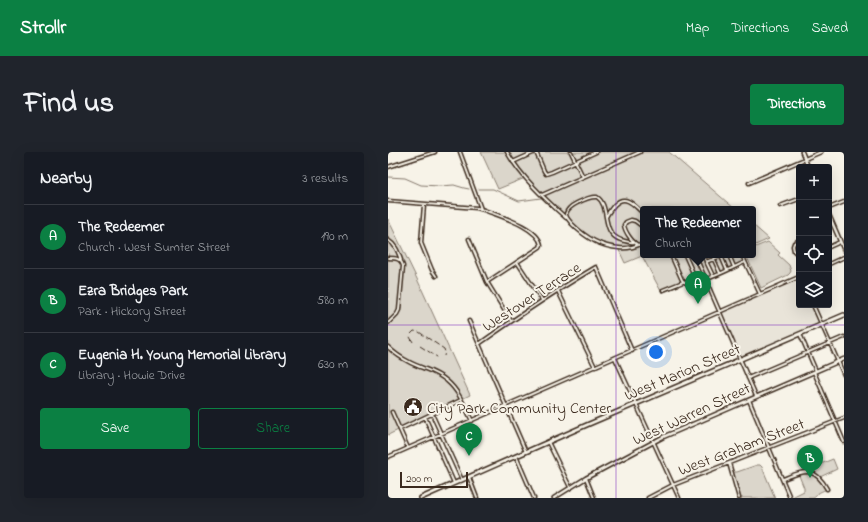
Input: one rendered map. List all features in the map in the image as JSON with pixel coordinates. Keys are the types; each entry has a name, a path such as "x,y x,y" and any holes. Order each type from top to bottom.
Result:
{"main road":[{"path":"802,152 807,164"},
{"path":"833,224 844,250"},
{"name":"West Marion Street","path":"421,498 636,404 844,316"},
{"name":"West Warren Street","path":"554,498 586,478 685,427 844,359"}],"street":[{"path":"388,167 435,152"},
{"path":"460,152 481,209"},
{"path":"507,152 523,175 579,230 592,239 613,248 631,248 639,245"},
{"path":"513,162 536,152 544,172 548,174 596,152"},
{"path":"572,152 583,177"},
{"path":"542,195 640,152"},
{"path":"749,183 821,152"},
{"path":"570,221 566,214 570,208 578,202 594,196 598,197 601,200 608,226 614,236 630,243 634,242"},
{"path":"606,217 615,204 619,200 623,199 630,202 640,210"},
{"path":"780,206 796,200"},
{"path":"388,201 481,209 530,229 539,238 541,245 487,282"},
{"path":"832,207 844,202"},
{"path":"424,204 421,243 436,276"},
{"path":"639,245 634,242 624,227 625,223 629,220 633,220 640,225"},
{"path":"469,239 487,282 511,322"},
{"path":"388,240 396,247 403,266 399,310 388,323"},
{"path":"796,241 794,242 793,246 796,253"},
{"path":"832,246 840,242"},
{"path":"832,263 844,257"},
{"path":"388,258 401,261"},
{"path":"672,258 683,282"},
{"path":"686,258 697,282"},
{"path":"696,258 756,396"},
{"path":"704,258 713,276"},
{"path":"723,258 727,270"},
{"path":"730,258 734,267"},
{"path":"743,258 760,294"},
{"path":"706,262 714,259 720,273"},
{"path":"517,262 542,300"},
{"path":"663,290 683,282 688,284 697,282 745,262"},
{"name":"Westover Terrace","path":"479,344 542,300 596,267 632,351"},
{"path":"388,457 796,278"},
{"path":"558,290 595,367"},
{"path":"814,308 844,375"},
{"path":"469,321 526,452"},
{"path":"800,334 844,442"},
{"path":"748,378 844,337"},
{"path":"388,346 400,356 412,363 431,370 448,381 454,388 472,421"},
{"path":"615,358 679,498"},
{"path":"400,429 461,400"},
{"path":"749,400 790,498"},
{"path":"392,412 408,448"},
{"path":"432,414 462,480"},
{"path":"425,417 454,483"},
{"name":"West Graham Street","path":"648,498 673,485 844,418"},
{"path":"548,442 570,487"},
{"path":"516,456 534,498"},
{"path":"729,463 739,498"},
{"path":"783,479 798,473 814,473 820,477 827,489"},
{"path":"469,477 477,498"},
{"path":"586,478 594,498"}],"shaded area":[{"path":"481,152 669,152 732,206 640,206 640,257 625,263 618,248 600,243 584,234 525,178 498,189"},
{"path":"388,219 470,395 388,435"},
{"path":"756,228 769,239 756,245"},
{"path":"768,242 780,253 778,255 789,265 791,271 790,273 761,288 747,258 756,258 756,247"},
{"path":"643,258 746,258 747,261 705,279 695,282 680,283 679,286 662,293"},
{"path":"796,278 796,308 814,308 822,325 740,360 719,312"},
{"path":"833,459 837,469 820,477 827,489 817,493 814,498 790,498 804,491 798,473"},
{"path":"757,465 762,467 775,498 739,498 732,472 737,472"}],"waterway":[{"path":"388,177 405,178 421,185 454,185 469,189"},
{"path":"479,189 493,189 519,201 541,198"}],"railway":[{"path":"413,342 410,337 411,334 414,331 419,332 444,349 444,356"},
{"path":"420,346 437,357"}],"place":[{"name":"The Redeemer","path":"698,304"},
{"name":"City Park Community Center","path":"413,407"},
{"name":"Eugenia H. Young Memorial Library","path":"469,456"},
{"name":"Ezra Bridges Park","path":"810,478"}]}
